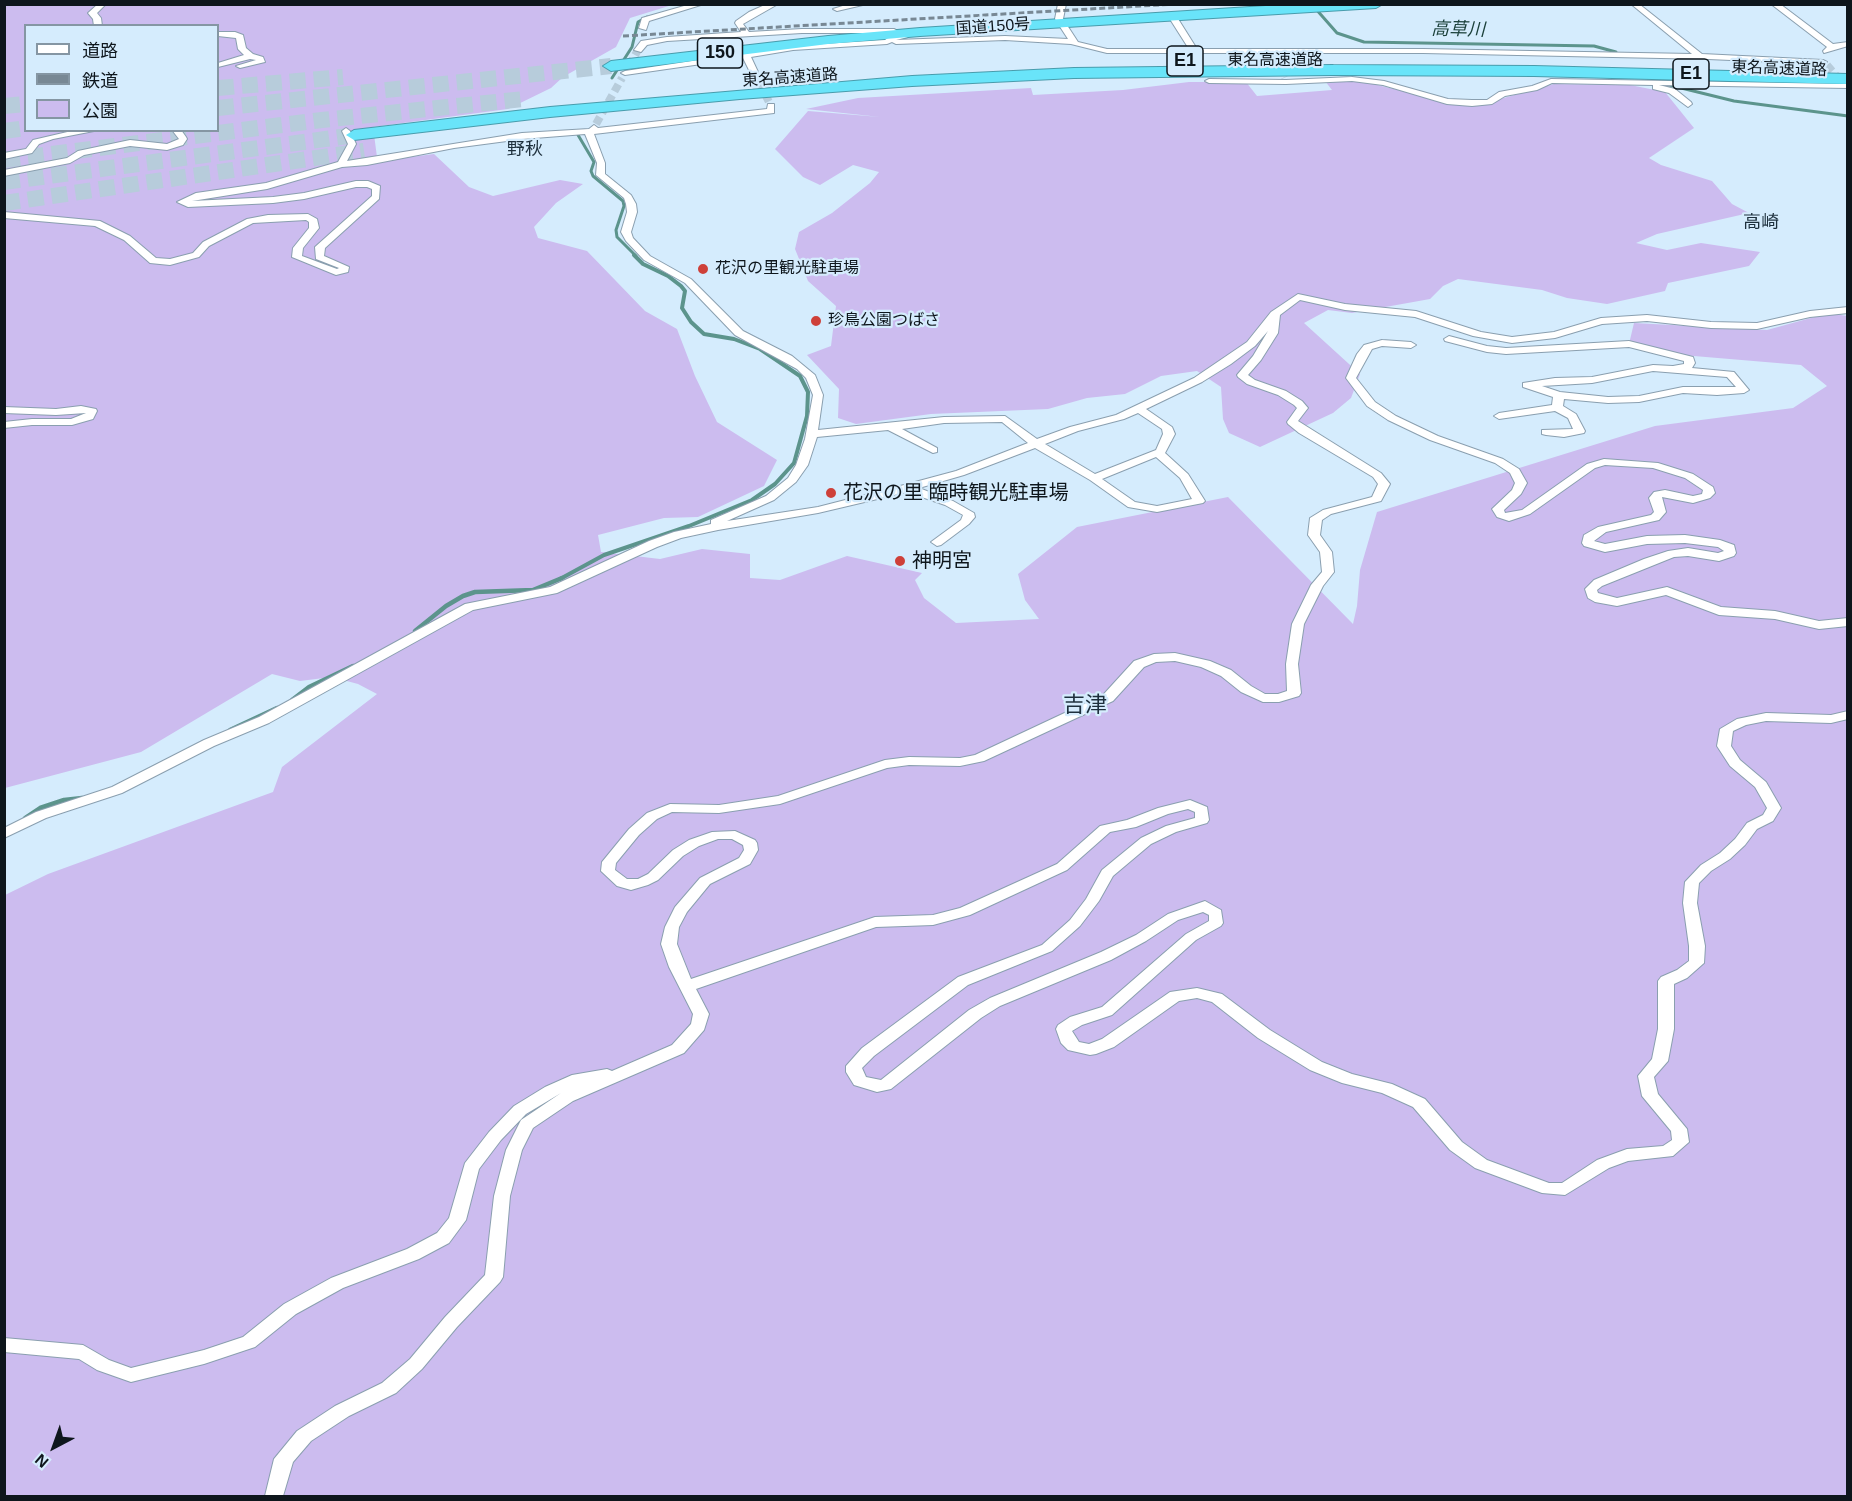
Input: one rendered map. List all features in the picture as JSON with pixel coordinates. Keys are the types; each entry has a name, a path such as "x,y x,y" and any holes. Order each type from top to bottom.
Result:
{"highway":[{"name":"国道150号","path":"622,71 828,40 1061,16 1376,4"},
{"name":"国道150号","path":"598,56 891,36 1061,16 1172,16 1306,6"},
{"name":"東名高速道路","path":"535,98 877,72 1175,61 1500,62 1846,82"},
{"name":"東名高速道路","path":"350,133 652,102 912,81 1171,71 1534,71 1846,82"},
{"name":"東名高速道路","path":"364,151 662,112 940,87 1175,76 1534,71"}],"street":[{"path":"98,24 97,18 92,13 103,4"},
{"path":"643,28 645,20 701,4"},
{"path":"746,34 739,24 752,14 775,4"},
{"path":"837,9 864,4"},
{"path":"1634,4 1700,57"},
{"path":"1774,4 1832,47"},
{"path":"1061,16 1073,42"},
{"path":"1172,16 1194,50"},
{"path":"638,50 644,43 659,40 802,31 1073,42 1084,48 1107,51 1194,50 1700,57 1825,63 1824,55 1832,47 1848,44"},
{"path":"622,71 920,32"},
{"path":"219,34 235,34 240,37 242,49 250,56 260,59 261,62 219,70"},
{"path":"746,55 754,72"},
{"path":"219,65 250,56"},
{"path":"1209,81 1366,80 1447,102 1472,104 1489,102 1502,94 1534,88 1551,81 1846,82"},
{"path":"1646,82 1672,91 1688,104"},
{"path":"4,215 96,223 127,238 153,261 170,262 196,255 206,244 250,221 308,217 314,221 314,228 298,248 297,257 336,273 345,270 344,267 319,256 320,247 376,197 377,188 368,184 356,184 304,196 273,200 188,204 182,202 196,196 267,186 341,164 367,162 454,145 594,128 771,111 771,106"},
{"path":"594,128 589,133 600,163 600,175 628,197 631,204 632,212 626,232 629,239 647,258 688,281 739,333 788,358 811,377 818,396 812,434 802,465 792,480 699,530"},
{"path":"4,156 29,151 36,142 52,137 83,132"},
{"path":"4,173 70,160 81,153 130,143 167,147 180,143 183,138 178,132"},
{"path":"341,164 352,144 350,133"},
{"path":"4,834 41,815 117,790 209,743 264,720 462,610 553,590 653,544 699,530 785,516 908,488 960,473 1035,443 1139,409 1198,380 1227,362 1251,344 1275,314 1298,297 1309,298 1324,304 1416,314 1477,334 1512,340 1556,335 1601,321 1647,318 1711,325 1757,326 1810,314 1848,310"},
{"path":"274,1497 284,1459 304,1436 342,1411 389,1388 416,1364 451,1322 494,1277 502,1196 514,1150 527,1124 567,1097 678,1050 698,1026 701,1014 677,967 669,944 672,927 680,910 705,881 745,861 751,850 750,843 735,835 717,835 694,843 678,853 653,877 644,882 631,885 622,883 608,871 609,862 634,832 652,816 670,808 719,809 780,800 885,764 909,761 960,762 979,758 1108,698 1139,664 1154,658 1175,657 1205,664 1226,673 1246,689 1263,698 1279,698 1294,693 1292,664 1298,624 1317,585 1328,572 1326,552 1314,535 1316,518 1327,512 1377,499 1384,484 1377,475 1292,422 1303,408 1298,403 1282,393 1251,382 1242,375 1257,358 1273,333 1275,314"},
{"path":"1449,339 1487,349 1506,351 1629,344 1689,359 1690,363 1687,367 1673,370"},
{"path":"1411,345 1382,343 1368,347 1362,354 1351,378 1371,404 1392,418 1434,438 1499,461 1515,471 1521,483 1517,492 1498,509 1501,515 1509,517 1526,512 1591,466 1604,462 1654,465 1689,476 1709,489 1709,493 1700,499 1693,500 1665,493 1658,494 1655,498 1660,512 1655,518 1602,529 1587,538 1588,543 1605,548 1647,540 1685,538 1720,544 1730,548 1730,553 1719,556 1688,552 1672,554 1648,562 1598,583 1591,589 1593,595 1599,600 1617,602 1667,591 1719,611 1775,615 1819,625 1848,622"},
{"path":"1653,368 1730,374 1744,390 1717,392 1683,390 1639,399 1608,400 1559,395 1527,385 1555,381 1592,380 1653,368"},
{"path":"1557,407 1559,395"},
{"path":"1499,416 1557,407 1572,416 1580,431 1564,434 1546,432"},
{"path":"4,410 56,412 81,409 92,411 89,417 72,422 4,425"},
{"path":"1094,478 1160,452 1168,434 1167,427 1139,409"},
{"path":"812,434 944,420 1005,419 1035,443 1094,478 1132,505 1157,509 1199,501 1184,476 1165,461 1160,452"},
{"path":"890,427 933,450"},
{"path":"908,488 949,503 968,513 969,517 965,522 937,542"},
{"path":"760,499 765,510 785,516"},
{"path":"688,986 875,922 933,920 964,912 1062,867 1105,829 1131,824 1163,811 1190,804 1202,810 1202,820 1171,829 1146,841 1124,858 1107,873 1092,901 1075,923 1047,948 963,981 868,1052 854,1066 854,1072 860,1081 877,1086 885,1085 975,1014 995,1002 1116,951 1173,917 1205,906 1216,913 1216,923 1191,938 1107,1011 1076,1021 1064,1029 1067,1039 1074,1046 1090,1050 1108,1042 1175,996 1197,993 1217,998 1264,1034 1316,1066 1348,1079 1386,1088 1419,1103 1456,1146 1481,1164 1548,1189 1565,1189 1602,1164 1627,1155 1667,1152 1681,1142 1679,1129 1650,1096 1646,1076 1660,1061 1666,1029 1666,981 1682,974 1696,963 1697,946 1690,903 1692,882 1706,868 1725,856 1752,826 1768,818 1774,808 1761,785 1735,763 1724,746 1727,729 1742,722 1766,717 1831,719 1848,715"},
{"path":"4,1345 83,1352 104,1365 131,1375 204,1358 249,1342 290,1309 337,1283 413,1254 443,1238 457,1220 471,1167 495,1136 520,1110 551,1091 578,1079 627,1072"}],"green space":[{"path":"5,5 672,5 630,18 616,47 563,77 551,88 508,109 373,127 377,157 349,165 434,154 469,187 493,196 560,180 583,184 556,203 534,227 538,238 587,251 645,311 677,329 695,376 717,422 777,460 764,486 698,517 664,518 598,535 601,552 660,559 702,549 750,554 750,578 780,580 847,556 922,573 915,580 924,598 956,623 1039,619 1025,600 1018,574 1077,527 1228,497 1353,624 1360,570 1377,512 1655,426 1793,408 1827,386 1801,365 1682,355 1629,344 1634,323 1767,330 1829,313 1847,316 1847,1496 5,1496 5,895 48,874 273,792 282,767 377,694 358,684 332,677 300,681 272,674 141,752 5,788"},
{"path":"1325,81 1361,81 1439,100 1475,106 1554,84 1630,85 1665,92 1694,128 1649,158 1661,165 1712,181 1732,204 1749,213 1657,234 1636,243 1667,250 1701,243 1760,252 1749,266 1668,283 1665,291 1607,304 1567,298 1542,290 1458,279 1443,286 1430,299 1352,313 1328,310 1304,323 1360,374 1351,398 1333,413 1260,447 1229,433 1223,419 1221,387 1197,371 1161,376 1125,394 1087,398 1048,409 931,414 856,424 838,418 839,389 807,355 831,346 836,306 808,281 795,249 799,232 832,213 870,183 879,172 853,165 820,185 803,177 775,149 808,111 880,117 806,109 858,98 1031,88 1033,95 1123,90 1189,82 1246,82 1257,96 1332,90"}],"waterway":[{"name":"高草川","path":"1315,8 1337,33 1364,42 1594,46 1616,52"},
{"path":"612,78 632,47 638,22 647,17"},
{"name":"高草川","path":"1665,84 1734,101 1848,116"},
{"path":"578,135 594,162 591,171 593,176 623,201 624,206 616,230 617,237 636,256"},
{"path":"561,578 604,555 689,526 752,500 775,484 794,463 807,416 808,392 800,376 760,349 734,339 704,334 691,322 682,308 685,291 681,286 668,276 643,264 634,255"},
{"path":"415,631 446,606 463,596 475,592 533,590 561,578"},
{"path":"292,700 309,687 353,666"},
{"path":"230,730 277,708"},
{"path":"25,818 40,808 64,800 82,798"}],"tunnel":[{"path":"629,66 638,50"},
{"path":"1273,55 1284,78"},
{"path":"1827,65 1843,84"},
{"path":"219,108 611,66"},
{"path":"754,72 771,106"},
{"path":"219,88 343,77"},
{"path":"596,124 622,78"},
{"path":"4,160 322,120 524,99"},
{"path":"4,106 24,104"},
{"path":"4,131 24,128"},
{"path":"4,182 348,136"},
{"path":"4,203 364,151"}],"railway":[{"path":"623,36 1176,4"}],"place":[{"name":"花沢の里観光駐車場","path":"703,269"},
{"name":"珍鳥公園つばさ","path":"816,321"},
{"name":"花沢の里 臨時観光駐車場","path":"831,493"},
{"name":"神明宮","path":"900,561"}],"district":[{"name":"野秋","path":"525,150"},
{"name":"高崎","path":"1761,223"},
{"name":"吉津","path":"1085,706"}]}
